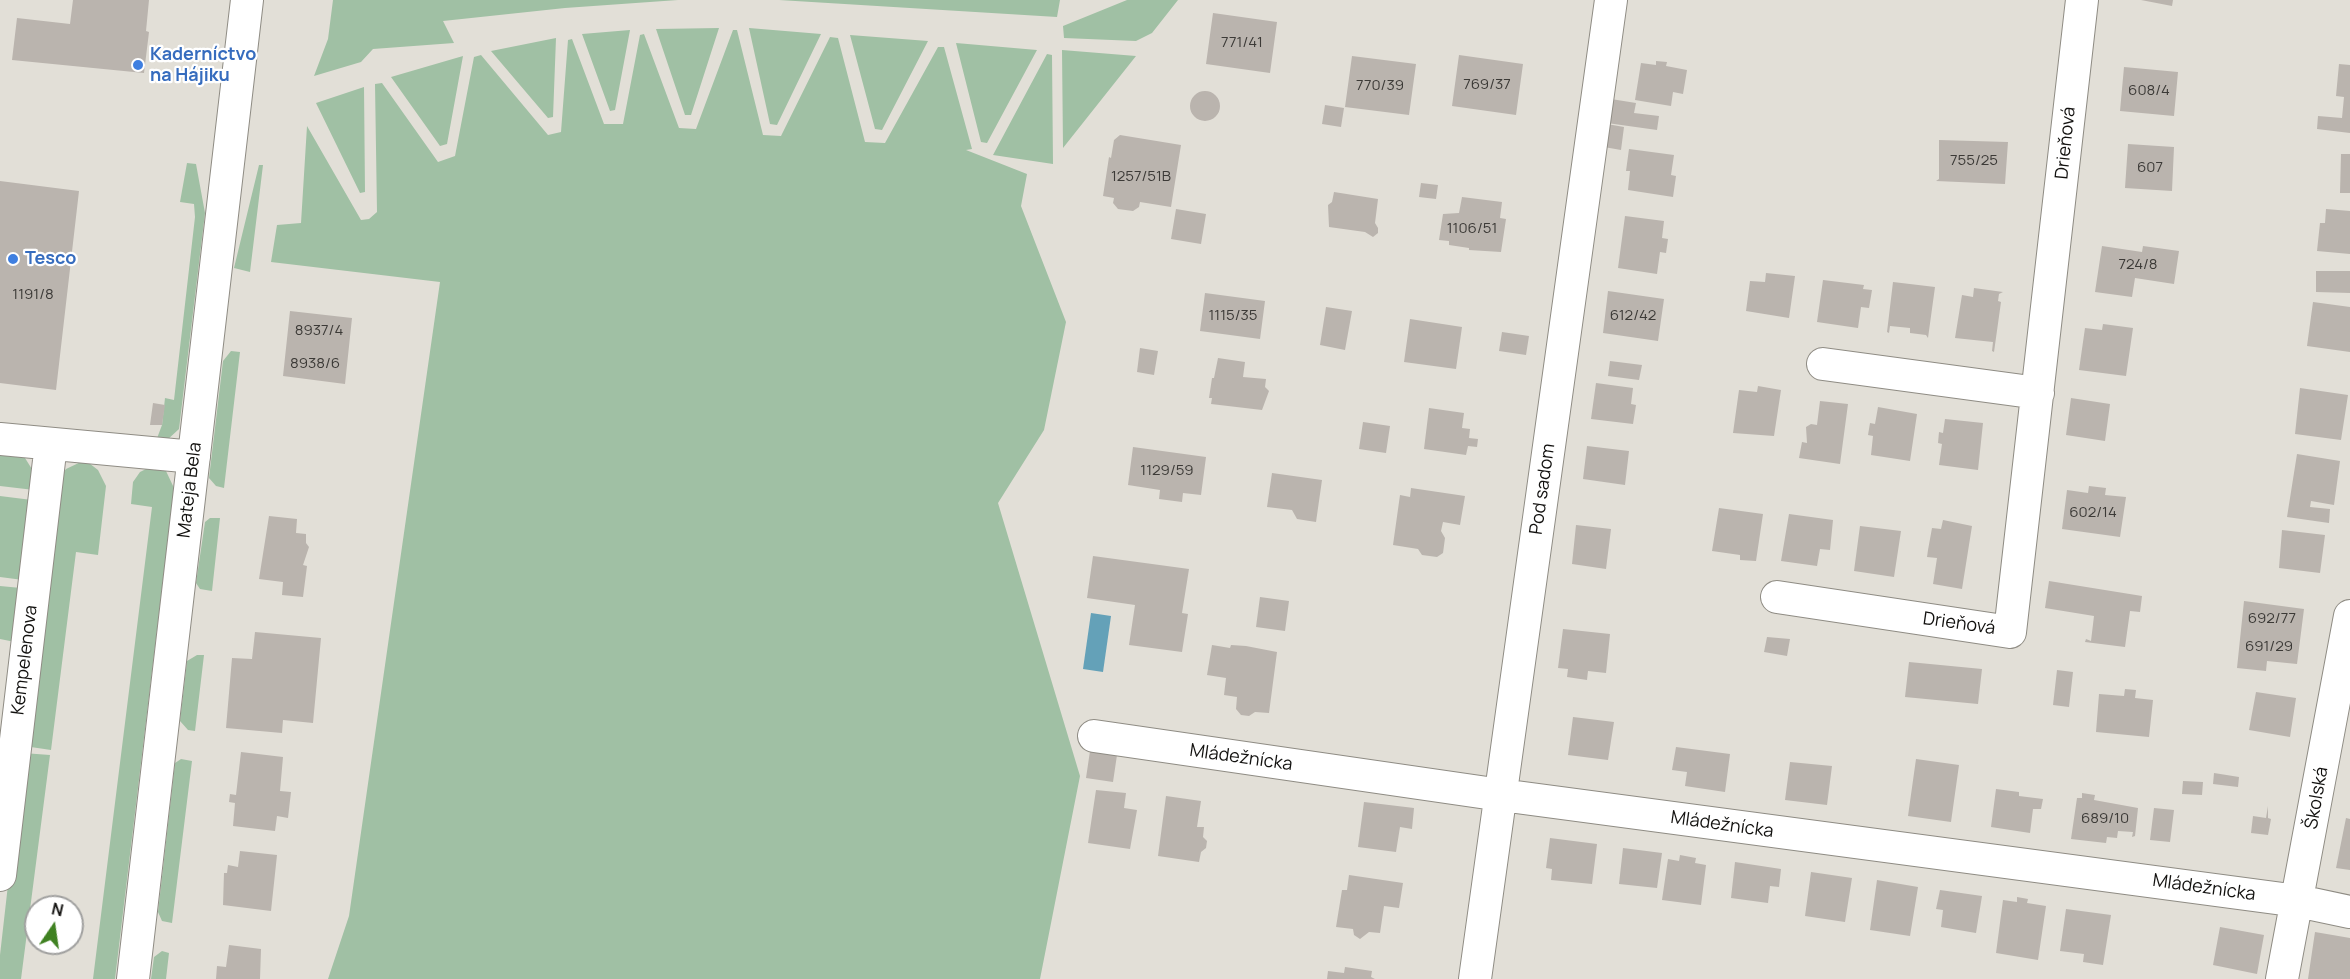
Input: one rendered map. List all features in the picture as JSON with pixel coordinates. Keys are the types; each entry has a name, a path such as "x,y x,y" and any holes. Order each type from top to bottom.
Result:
{"street":[{"name":"Mateja Bela","path":"133,979 247,0"},
{"name":"Pod sadom","path":"1475,979 1611,0"},
{"name":"Drieňová","path":"1777,597 2010,632 2082,0"},
{"path":"1823,364 2038,393"},
{"path":"0,439 194,457"},
{"name":"Kempelenova","path":"0,875 51,444"},
{"name":"Školská","path":"2282,979 2350,616"},
{"name":"Mládežnícka","path":"1094,736 1500,795 2298,901 2350,912"}],"green space":[{"path":"333,0 678,0 565,8 443,21 454,43 373,49 361,62 314,76 328,39"},
{"path":"779,0 1060,0 1057,17"},
{"path":"1127,0 1178,0 1152,33 1136,41 1064,38 1063,26"},
{"path":"719,28 691,115 685,115 656,29"},
{"path":"749,28 821,34 777,125 770,124"},
{"path":"630,30 615,110 610,111 582,34"},
{"path":"733,30 737,30 763,135 781,136 830,37 838,38 865,142 885,143 938,47 944,47 972,149 966,150 1027,174 1021,206 1066,322 1044,430 998,503 1080,776 1040,979 328,979 349,916 440,282 271,262 277,225 301,223 307,126 361,220 369,219 377,212 375,84 382,83 438,162 455,156 474,57 481,55 548,135 561,132 568,40 572,39 604,124 623,124 640,35 644,34 679,128 696,129"},
{"path":"850,35 928,41 882,130 875,129"},
{"path":"556,38 553,117 548,118 491,51"},
{"path":"956,43 1037,50 987,143 981,142"},
{"path":"1062,50 1136,56 1063,148"},
{"path":"1047,54 1052,55 1053,164 993,155"},
{"path":"463,56 447,144 440,146 391,77"},
{"path":"364,87 365,192 360,193 316,103"},
{"path":"187,163 196,164 205,213 179,429 166,441 156,441 162,425 165,398 174,400 195,217 194,204 180,202"},
{"path":"259,165 263,165 250,272 234,268"},
{"path":"231,351 240,352 224,488 216,486 209,478 223,361"},
{"path":"0,452 25,458 35,474 34,490 0,486"},
{"path":"85,460 98,470 106,486 98,555 76,552 51,750 24,746 58,480 66,469"},
{"path":"148,468 166,471 174,488 115,979 93,979 152,507 131,504 133,482 140,472"},
{"path":"0,496 32,500 23,580 0,577"},
{"path":"210,518 220,518 212,591 200,589 196,583 205,522"},
{"path":"0,586 21,588 15,642 0,639"},
{"path":"197,655 204,655 195,731 188,730 180,721 187,661"},
{"path":"23,753 50,755 32,895 24,895 24,955 21,979 0,979 0,955"},
{"path":"181,759 192,761 172,923 162,921 158,912 175,763"},
{"path":"162,951 169,953 166,979 151,979 154,957"}],"water":[{"path":"1091,613 1111,616 1103,672 1083,669"}],"building":[{"path":"73,0 149,0 146,31 149,32 144,73 12,60 17,18 70,24"},
{"path":"2141,0 2173,0 2172,6"},
{"path":"1213,13 1277,22 1270,73 1206,64"},
{"path":"1459,55 1523,64 1516,115 1452,106"},
{"path":"1352,56 1416,64 1409,115 1345,107"},
{"path":"1656,61 1667,62 1666,66 1687,70 1683,94 1673,92 1671,106 1635,100 1641,63 1656,65"},
{"path":"2339,64 2350,65 2350,133 2317,129 2318,116 2342,118 2344,97 2336,96"},
{"path":"2124,67 2178,72 2174,116 2120,111"},
{"path":"1205,91 1211,92 1219,100 1219,112 1211,120 1205,121 1199,120 1191,112 1190,106 1191,100 1199,92"},
{"path":"1611,99 1636,103 1634,113 1659,116 1657,130 1607,123"},
{"path":"1325,105 1344,108 1341,127 1322,124"},
{"path":"1607,124 1624,127 1621,150 1604,147"},
{"path":"1120,135 1181,145 1171,207 1140,202 1139,207 1133,211 1118,209 1113,203 1114,198 1103,196 1109,157 1111,158 1114,140"},
{"path":"1939,140 2008,142 2005,184 1936,181 1939,179"},
{"path":"2128,144 2174,147 2172,191 2125,188"},
{"path":"1629,149 1674,155 1671,175 1676,176 1673,197 1628,190 1630,171 1626,171"},
{"path":"2341,154 2350,154 2350,193 2340,193"},
{"path":"0,181 79,191 56,390 0,383"},
{"path":"1421,183 1438,185 1436,199 1419,197"},
{"path":"1334,192 1378,199 1375,223 1378,233 1373,237 1365,232 1329,227 1328,205 1332,202"},
{"path":"1462,197 1502,202 1500,218 1506,219 1501,252 1469,250 1469,248 1449,245 1449,241 1439,240 1443,214 1459,213"},
{"path":"1176,209 1206,214 1201,244 1171,239"},
{"path":"2326,209 2350,211 2350,254 2317,251 2320,223 2325,223"},
{"path":"1625,216 1664,221 1662,238 1668,239 1666,253 1660,252 1657,274 1618,268"},
{"path":"2102,246 2142,252 2143,246 2179,251 2174,284 2135,278 2132,297 2095,292"},
{"path":"2316,271 2350,271 2350,293 2316,292"},
{"path":"1766,273 1795,276 1789,318 1746,311 1750,281 1765,282"},
{"path":"1823,280 1864,285 1863,289 1872,290 1869,308 1861,307 1858,328 1817,322"},
{"path":"1893,282 1935,287 1928,338 1926,335 1910,333 1910,328 1890,326 1889,333 1887,332"},
{"path":"1974,288 2003,292 1999,294 1998,301 2001,302 1994,352 1992,351 1993,342 1955,338 1962,295 1973,297"},
{"path":"1608,291 1664,299 1658,341 1603,333"},
{"path":"1205,293 1265,301 1260,339 1200,331"},
{"path":"2313,302 2350,307 2350,352 2307,346"},
{"path":"1326,307 1352,311 1345,350 1320,345"},
{"path":"290,311 352,318 345,384 283,376"},
{"path":"1410,319 1462,327 1456,369 1404,362"},
{"path":"2103,324 2133,328 2126,376 2079,370 2085,328 2102,330"},
{"path":"1502,332 1529,336 1526,355 1499,351"},
{"path":"1140,348 1158,351 1154,375 1137,372"},
{"path":"1218,358 1245,362 1243,377 1266,379 1265,387 1269,391 1262,410 1211,404 1212,398 1209,398 1212,378 1214,378"},
{"path":"1610,361 1642,365 1639,380 1608,376"},
{"path":"1596,383 1633,388 1631,404 1636,405 1633,424 1591,419"},
{"path":"1758,386 1781,390 1774,436 1733,433 1739,390 1757,392"},
{"path":"2300,388 2348,395 2341,440 2295,434"},
{"path":"2071,398 2110,404 2105,441 2066,435"},
{"path":"1820,401 1848,404 1840,464 1799,458 1802,442 1807,443 1806,427 1811,424 1817,425"},
{"path":"153,403 165,405 162,425 150,425"},
{"path":"1878,407 1917,414 1910,461 1871,455 1873,436 1868,435 1870,423 1875,424"},
{"path":"1429,408 1464,413 1462,428 1470,429 1469,438 1478,439 1477,447 1468,446 1466,455 1424,449"},
{"path":"1945,419 1983,423 1978,470 1939,465 1942,444 1938,443 1939,432 1943,433"},
{"path":"1363,422 1390,426 1386,453 1359,449"},
{"path":"1587,446 1629,451 1625,485 1583,479"},
{"path":"1133,447 1206,457 1201,495 1183,493 1182,502 1159,499 1160,490 1128,485"},
{"path":"2297,454 2340,461 2334,505 2311,501 2310,507 2330,509 2329,523 2287,517"},
{"path":"1272,473 1322,480 1316,522 1297,519 1292,510 1267,507"},
{"path":"2089,486 2106,488 2105,495 2126,497 2120,537 2062,529 2067,490 2088,493"},
{"path":"1411,488 1465,496 1460,525 1443,522 1441,531 1445,538 1443,553 1437,557 1422,555 1418,549 1393,545 1400,495 1410,497"},
{"path":"1719,508 1763,514 1756,561 1740,560 1740,555 1712,551"},
{"path":"1789,514 1833,520 1830,550 1820,549 1817,566 1781,561"},
{"path":"269,516 297,519 296,533 306,534 306,543 309,547 303,565 307,566 303,597 282,595 283,582 259,579"},
{"path":"1943,520 1972,526 1962,589 1933,584 1937,558 1927,557 1928,550 1932,528 1941,529"},
{"path":"1576,525 1611,529 1606,569 1572,564"},
{"path":"1860,526 1901,531 1894,577 1854,571"},
{"path":"2282,530 2325,535 2320,573 2279,568"},
{"path":"1093,556 1189,569 1182,613 1188,614 1182,652 1129,645 1135,605 1087,598"},
{"path":"2049,581 2142,596 2140,612 2130,611 2125,647 2085,642 2086,639 2091,641 2094,616 2045,608"},
{"path":"1260,597 1289,601 1285,631 1256,627"},
{"path":"2244,601 2304,609 2297,664 2267,661 2266,671 2237,668"},
{"path":"1563,629 1610,634 1606,673 1588,671 1587,680 1567,677 1568,669 1558,668"},
{"path":"255,632 321,638 313,723 283,720 282,733 226,728 232,658 252,659"},
{"path":"1767,637 1790,639 1787,656 1764,652"},
{"path":"1212,645 1230,648 1231,645 1246,646 1277,652 1269,713 1255,712 1249,716 1241,715 1236,709 1237,697 1224,695 1226,678 1207,675"},
{"path":"1909,662 1982,669 1978,704 1905,697"},
{"path":"2057,670 2073,672 2069,707 2053,705"},
{"path":"2125,689 2136,690 2135,698 2153,700 2149,737 2096,732 2099,694 2124,696"},
{"path":"2256,692 2296,698 2290,737 2249,730"},
{"path":"1573,717 1614,722 1608,760 1568,755"},
{"path":"1676,747 1730,754 1725,792 1685,786 1687,772 1672,770"},
{"path":"1090,751 1117,755 1113,782 1086,778"},
{"path":"241,752 283,757 280,791 291,792 288,818 277,816 275,831 233,826 235,803 229,802 230,794 236,795"},
{"path":"1916,759 1959,765 1951,822 1908,816"},
{"path":"1790,762 1832,766 1827,805 1785,800"},
{"path":"2214,773 2239,777 2238,787 2213,784"},
{"path":"2183,781 2203,782 2202,795 2182,794"},
{"path":"1996,789 2019,792 2019,796 2043,799 2041,809 2033,809 2030,833 1991,827"},
{"path":"1096,790 1126,793 1124,808 1137,810 1130,849 1088,843"},
{"path":"2082,793 2095,795 2094,800 2138,808 2135,836 2132,837 2133,832 2118,831 2117,838 2107,837 2106,843 2071,839 2077,798 2082,798"},
{"path":"1166,796 1201,801 1197,827 1204,827 1203,837 1207,841 1199,862 1158,856"},
{"path":"1364,802 1414,808 1412,829 1400,827 1396,852 1358,847"},
{"path":"2268,806 2268,818 2271,819 2268,835 2251,833 2253,816 2266,818"},
{"path":"2154,808 2174,810 2170,842 2150,840"},
{"path":"2346,818 2350,819 2350,870 2336,868"},
{"path":"1550,838 1597,844 1592,884 1551,880 1552,869 1546,868"},
{"path":"1623,848 1662,853 1657,888 1619,884"},
{"path":"240,851 277,855 271,911 223,905 224,873 227,873 228,865 238,867"},
{"path":"1680,855 1696,858 1695,863 1706,865 1701,905 1662,900 1668,859 1679,861"},
{"path":"1735,862 1781,869 1779,887 1770,886 1768,903 1731,898"},
{"path":"1811,872 1852,878 1845,922 1805,916"},
{"path":"1349,875 1403,883 1399,908 1384,906 1380,933 1369,932 1360,939 1354,935 1353,929 1336,927 1342,890 1347,890"},
{"path":"1877,880 1918,887 1910,936 1870,930"},
{"path":"1940,890 1982,896 1976,933 1941,927 1943,910 1936,909"},
{"path":"2017,897 2028,899 2027,903 2046,906 2038,960 1996,953 2003,900 2017,902"},
{"path":"2066,909 2111,915 2103,965 2083,962 2084,954 2060,951"},
{"path":"2220,927 2264,935 2257,974 2213,965"},
{"path":"2315,932 2350,938 2350,979 2308,979"},
{"path":"229,945 261,949 260,979 216,979 217,966 226,967"},
{"path":"1345,967 1372,971 1371,977 1375,979 1327,979 1328,971 1344,973"}],"place":[{"name":"Kaderníctvo na Hájiku","path":"138,65"},
{"name":"Tesco","path":"13,259"}]}
